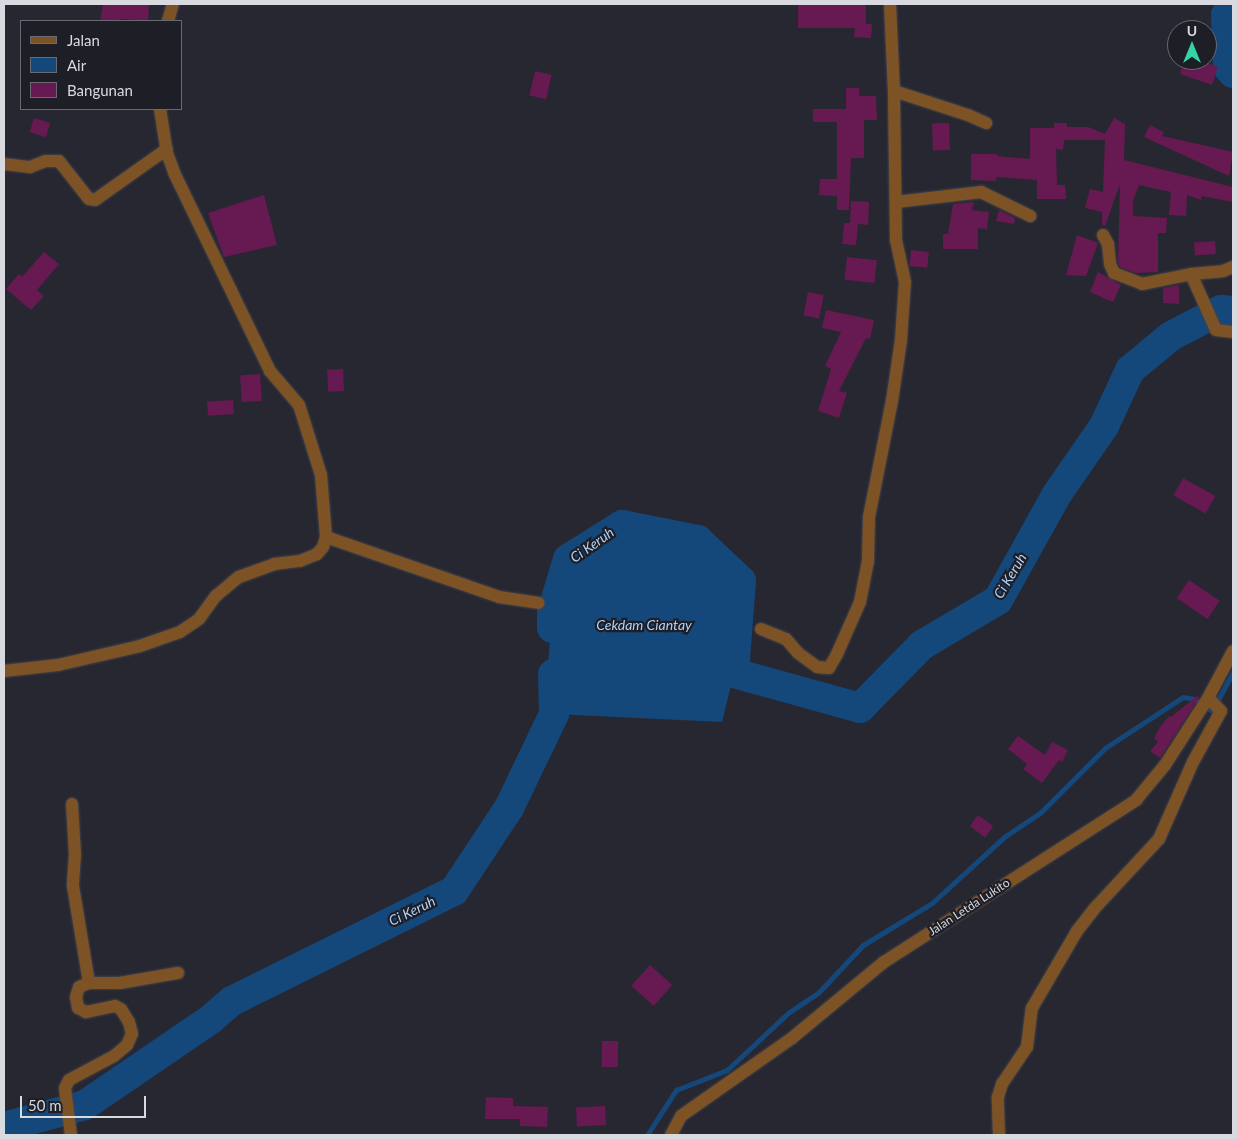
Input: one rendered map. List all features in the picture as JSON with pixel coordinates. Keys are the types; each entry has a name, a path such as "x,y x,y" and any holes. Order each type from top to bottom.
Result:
{"street":[{"path":"168,20 174,4"},
{"path":"761,629 786,639 798,653 817,666 829,668 838,654 860,602 868,561 870,508 892,401 901,340 905,282 896,240 894,91 890,4"},
{"path":"894,91 968,115 986,123"},
{"path":"4,671 58,665 140,646 180,632 199,619 216,596 239,577 274,564 300,561 317,554 323,547 326,537 321,475 299,405 270,371 174,172 167,150 160,110"},
{"path":"4,164 30,167 46,161 59,161 89,199 95,200 167,150"},
{"path":"896,202 981,192 1030,216"},
{"path":"1102,235 1108,244 1110,264 1114,273 1142,284 1190,274 1223,271 1233,266"},
{"path":"1190,274 1216,330 1233,332"},
{"path":"326,537 499,597 539,603"},
{"name":"Jalan Letda Lukito","path":"671,1135 681,1116 792,1038 884,962 1136,800 1165,765 1209,704 1233,651"},
{"path":"999,1135 998,1097 1002,1084 1027,1047 1032,1008 1077,931 1094,909 1159,839 1193,762 1219,716 1221,710 1209,704"},
{"path":"72,804 75,854 73,886 89,983"},
{"path":"70,1131 65,1088 69,1080 114,1056 127,1045 132,1034 129,1022 121,1010 115,1006 86,1012 78,1008 76,1003 77,990 82,985 89,983 120,983 178,973"}],"water":[{"name":"Cekdam Ciantay","path":"622,525 698,540 740,581 734,673 722,722 554,714 546,693 552,612 568,559"}],"building":[{"path":"103,4 149,4 148,20 100,20"},
{"path":"798,4 866,4 866,24 872,24 871,38 854,37 855,28 798,28"},
{"path":"1181,70 1217,70 1212,85 1180,74"},
{"path":"535,71 552,75 546,99 529,95"},
{"path":"846,88 859,88 859,96 876,96 877,120 864,120 864,158 851,158 849,210 837,210 837,196 819,195 820,179 837,179 837,122 813,122 813,109 846,109"},
{"path":"34,118 50,123 46,137 30,132"},
{"path":"1114,118 1125,124 1124,160 1233,187 1233,202 1202,196 1201,200 1187,195 1186,216 1169,215 1171,192 1139,185 1133,201 1133,216 1167,218 1166,233 1158,233 1158,272 1136,273 1120,267 1118,262 1120,184 1105,226 1102,225 1102,212 1085,208 1090,189 1103,192 1105,140 1064,140 1063,150 1056,149 1057,185 1065,185 1066,199 1037,199 1037,180 996,177 996,181 971,180 971,154 997,154 997,156 1030,159 1030,128 1054,128 1054,123 1067,123 1067,127 1088,127 1105,134"},
{"path":"949,123 950,150 933,151 932,124"},
{"path":"1150,125 1164,132 1162,136 1233,152 1229,176 1144,137"},
{"path":"264,195 277,245 224,257 208,213"},
{"path":"851,201 869,202 868,225 858,224 856,245 842,244 844,223 850,223"},
{"path":"974,202 972,210 989,212 987,229 978,228 978,249 943,249 943,234 948,234 953,204"},
{"path":"999,210 1015,218 1014,224 996,221"},
{"path":"1077,235 1098,243 1086,276 1066,275"},
{"path":"1215,241 1216,254 1195,255 1194,242"},
{"path":"911,250 929,252 927,268 909,266"},
{"path":"44,252 59,264 37,290 44,296 31,310 6,289 19,274 22,277"},
{"path":"847,257 877,260 874,283 845,280"},
{"path":"1098,272 1121,285 1113,302 1090,292"},
{"path":"1179,285 1179,304 1163,303 1163,288"},
{"path":"808,292 824,295 819,319 803,316"},
{"path":"826,310 874,320 870,339 866,338 839,391 847,393 839,418 818,411 831,369 825,366 841,332 822,328"},
{"path":"343,369 344,391 328,392 327,370"},
{"path":"260,374 262,401 242,402 240,375"},
{"path":"233,400 234,414 208,416 207,402"},
{"path":"1183,478 1215,496 1206,513 1173,495"},
{"path":"1189,580 1220,601 1207,619 1177,598"},
{"path":"1197,696 1199,698 1160,758 1150,751 1158,742 1154,738 1169,716 1171,717"},
{"path":"1018,736 1045,755 1052,742 1068,750 1062,762 1059,760 1042,783 1023,769 1027,764 1008,749"},
{"path":"978,815 993,826 985,837 970,826"},
{"path":"650,965 672,985 654,1006 631,986"},
{"path":"602,1041 618,1041 618,1067 602,1067"},
{"path":"486,1097 513,1098 513,1106 548,1107 547,1127 520,1126 520,1119 485,1119"},
{"path":"605,1106 606,1125 577,1126 576,1108"}],"waterway":[{"name":"Ci Keruh","path":"1233,8 1226,15 1228,67 1233,73"},
{"name":"Ci Keruh","path":"552,628 552,612 568,559 622,525 698,540 741,581 734,673 860,708 922,645 998,600 1057,494 1104,426 1130,370 1171,336 1221,310 1233,311"},
{"path":"647,1135 676,1090 727,1070 788,1013 819,992 863,945 932,903 1004,837 1040,813 1105,748 1183,697 1194,699 1212,711 1233,672"},
{"name":"Ci Keruh","path":"4,1127 85,1105 211,1019 232,1001 454,891 509,808 554,714 553,674"}]}
